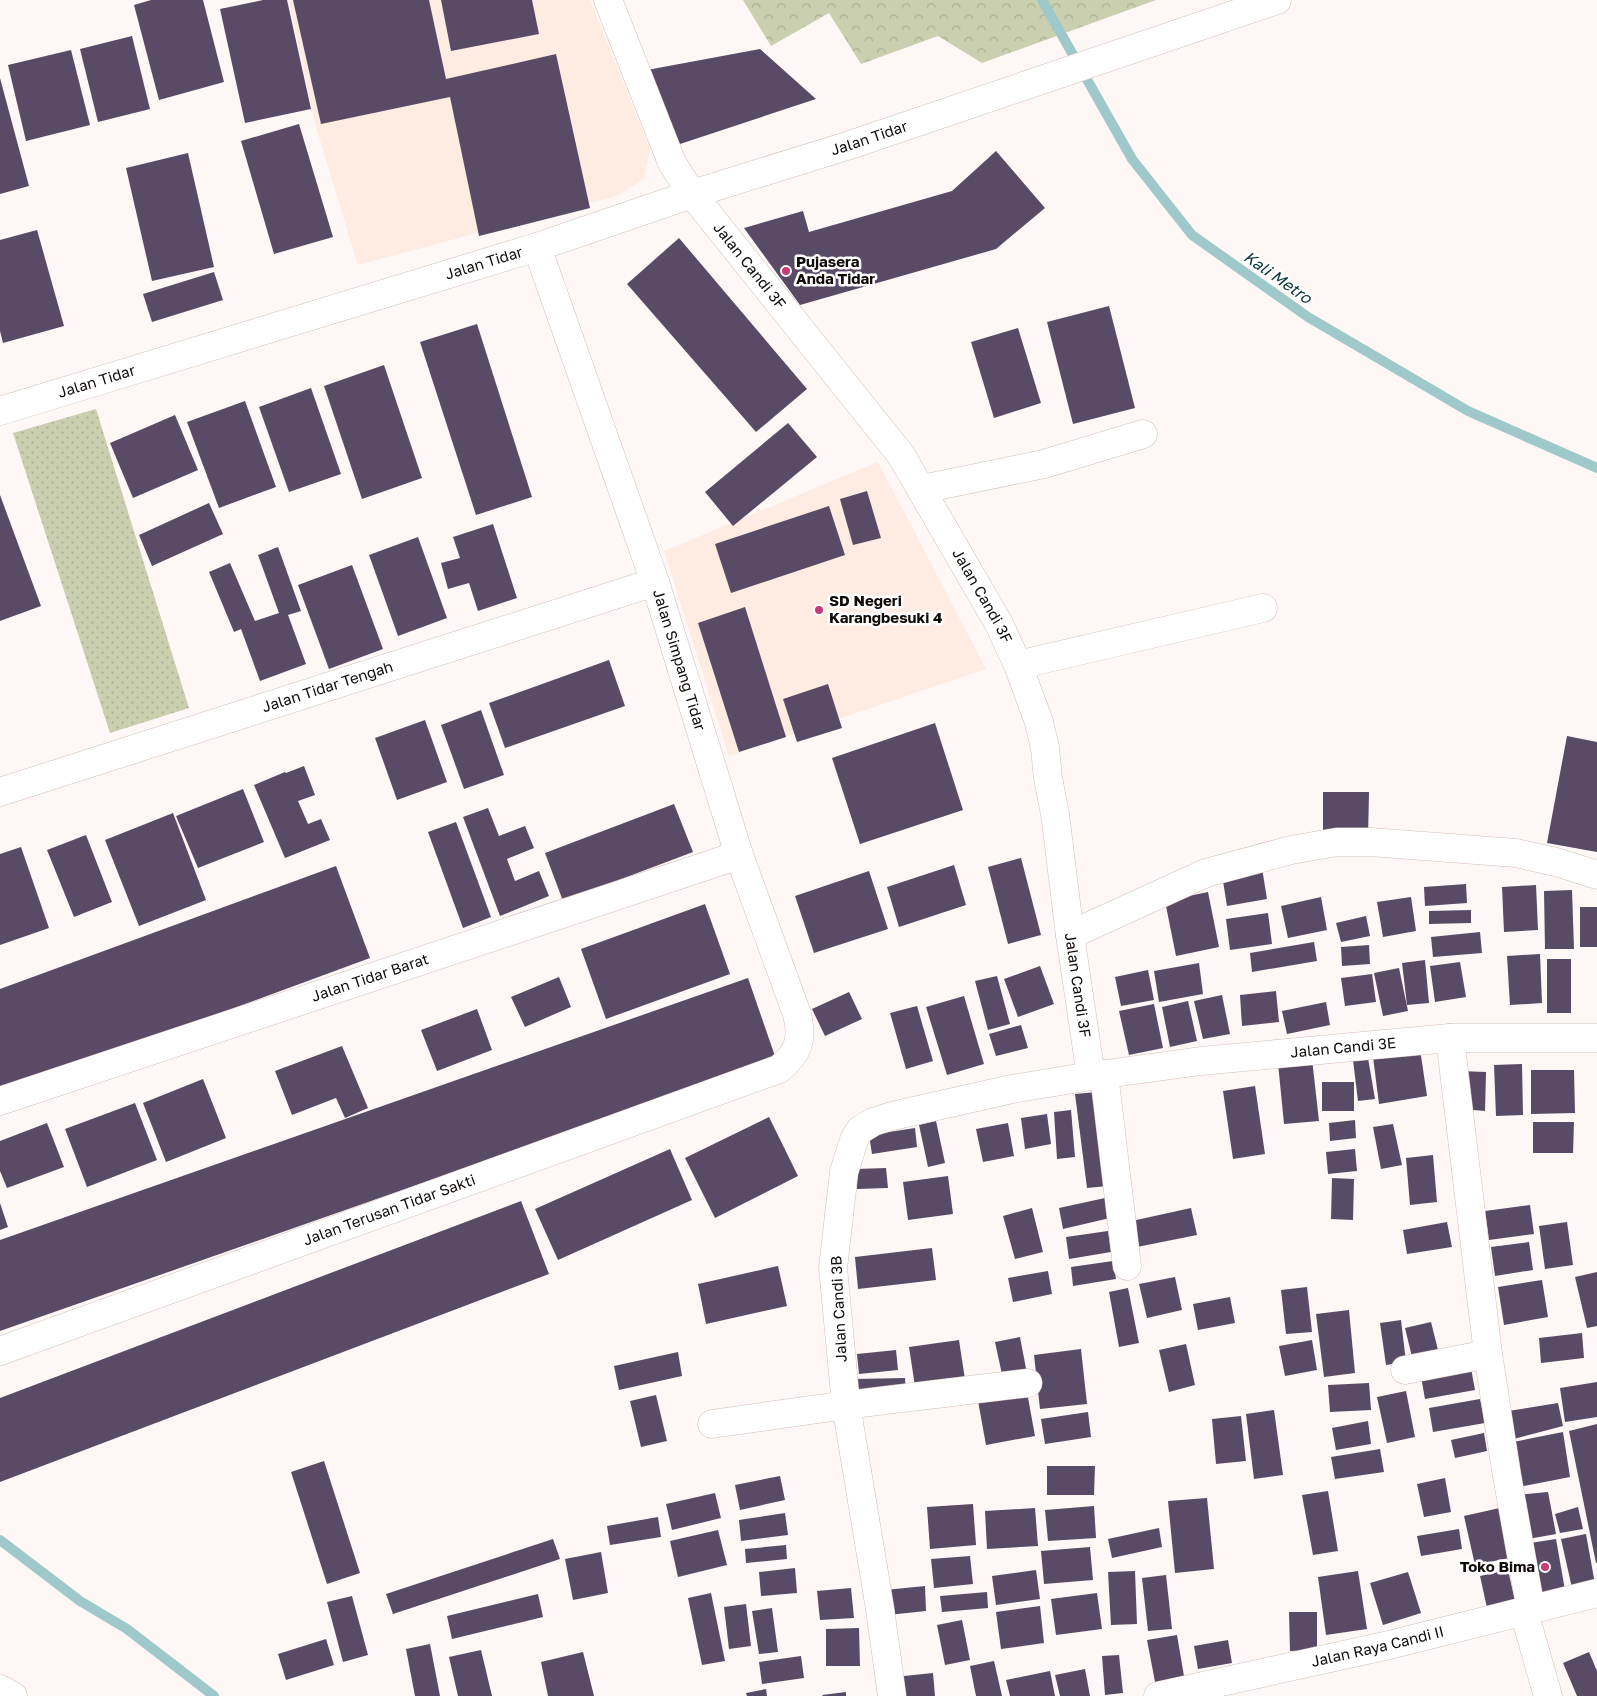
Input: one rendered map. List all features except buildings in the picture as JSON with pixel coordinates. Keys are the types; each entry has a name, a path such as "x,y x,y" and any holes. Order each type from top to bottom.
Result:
{"street":[{"name":"Jalan Candi 3F","path":"608,0 672,163 692,194 901,455 999,624 1018,665 1039,722 1045,748 1070,935 1097,1075 1127,1266"},
{"name":"Jalan Tidar","path":"0,411 537,247 692,194 850,145 1277,0"},
{"name":"Jalan Simpang Tidar","path":"537,247 655,582 739,856 797,1014 801,1028 796,1050 788,1062 779,1069"},
{"path":"922,489 1044,464 1143,434"},
{"name":"Jalan Tidar Tengah","path":"0,792 655,582"},
{"path":"1018,665 1263,608"},
{"path":"1070,935 1206,873 1284,852 1337,842 1370,842 1516,853 1575,867 1597,875"},
{"name":"Jalan Tidar Barat","path":"0,1101 739,856"},
{"path":"1450,1038 1488,1354 1527,1611 1548,1696"},
{"name":"Jalan Candi 3E","path":"1097,1075 1201,1061 1450,1038 1597,1038"},
{"name":"Jalan Terusan Tidar Sakti","path":"0,1351 779,1069"},
{"name":"Jalan Candi 3B","path":"892,1696 880,1609 846,1405 833,1268 844,1172 854,1140 860,1130 873,1122 892,1116 1012,1089 1097,1075"},
{"path":"1405,1370 1488,1354"},
{"path":"712,1424 846,1405 1028,1384"},
{"name":"Jalan Raya Candi II","path":"1158,1696 1389,1645 1597,1593"},
{"path":"0,1689 13,1696"}],"shaded area":[{"path":"289,0 590,0 650,149 644,179 616,196 358,265 316,127"},
{"name":"SD Negeri Karangbesuki 4","path":"878,462 986,669 729,756 664,551"}],"green space":[{"path":"743,0 1156,0 982,63 938,36 861,64 829,13 771,46"},
{"path":"96,409 189,708 110,733 13,433"}],"waterway":[{"name":"Kali Metro","path":"1042,0 1132,159 1192,235 1308,317 1468,411 1597,468"},
{"path":"0,1540 80,1601 127,1629 214,1696"}],"place":[{"name":"Pujasera Anda Tidar","path":"786,271"},
{"name":"SD Negeri Karangbesuki 4","path":"819,610"},
{"name":"Toko Bima","path":"1545,1567"}]}
